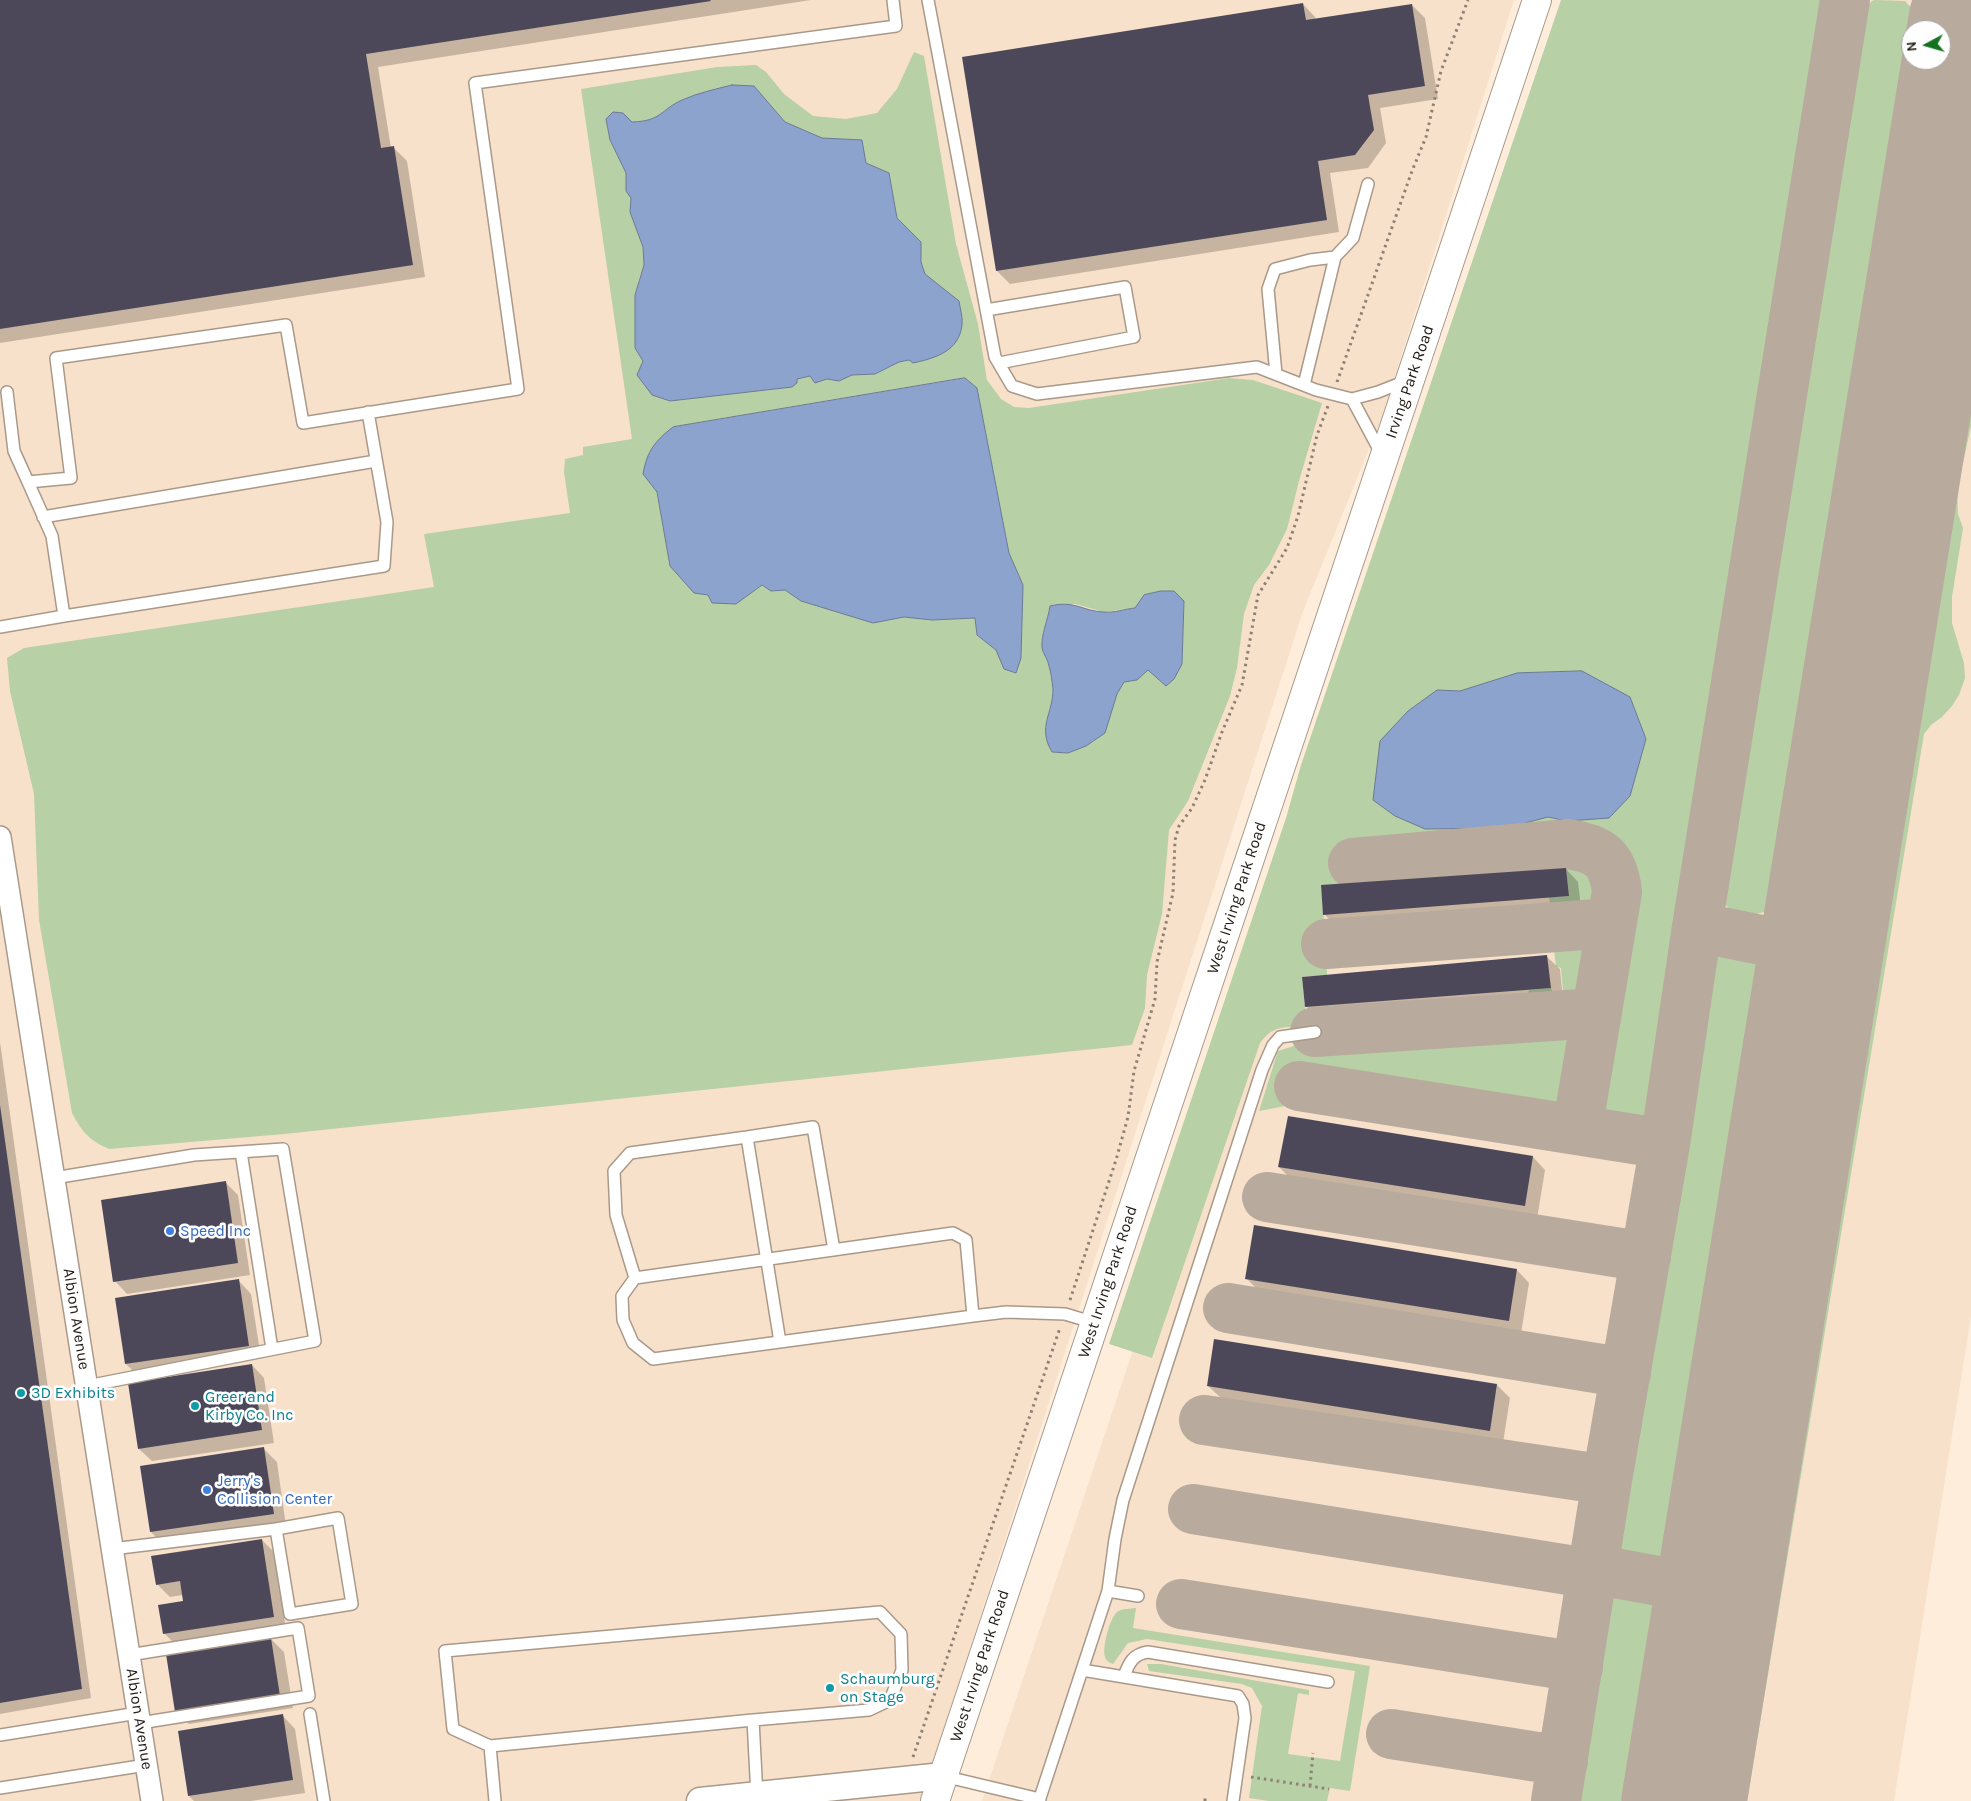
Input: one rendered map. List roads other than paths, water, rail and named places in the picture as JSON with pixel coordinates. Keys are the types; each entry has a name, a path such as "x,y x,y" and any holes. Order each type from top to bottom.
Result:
{"main road":[{"name":"Irving Park Road","path":"1282,764 1537,0"},
{"name":"West Irving Park Road","path":"935,1801 1282,764"}],"street":[{"name":"Albion Avenue","path":"0,837 152,1801"},
{"path":"700,1801 757,1798 943,1776"}],"lane":[{"path":"28,482 71,478 56,358 286,325 303,422 518,389 475,83 896,26 892,0"},
{"path":"928,0 995,357 1012,386 1036,394 1257,367 1304,385 1352,399 1410,380"},
{"path":"1304,385 1335,257 1352,238 1368,184"},
{"path":"1276,374 1268,289 1275,269 1310,260 1335,257"},
{"path":"986,310 1125,287 1134,337 999,363"},
{"path":"7,392 14,451 52,536 64,616"},
{"path":"1352,399 1384,458"},
{"path":"0,627 384,566 387,522 368,412"},
{"path":"44,516 376,460"},
{"path":"943,1776 1040,1800 1108,1591 1115,1539 1123,1500 1262,1070 1273,1045 1280,1036 1315,1032"},
{"path":"634,1278 616,1215 614,1171 630,1153 813,1127 834,1250"},
{"path":"747,1137 780,1342"},
{"path":"54,1178 194,1155 283,1148 313,1331 314,1340 87,1386"},
{"path":"240,1152 272,1349"},
{"path":"973,1316 966,1240 953,1233 634,1278 622,1296 624,1320 633,1343 653,1358 1006,1312 1065,1314 1095,1323"},
{"path":"112,1549 338,1518 352,1604 290,1614 276,1528"},
{"path":"1108,1591 1138,1596"},
{"path":"880,1612 901,1634 902,1670 890,1700 869,1710 490,1746 453,1729 445,1652 880,1612"},
{"path":"0,1735 309,1696 298,1628 129,1655"},
{"path":"1124,1676 1133,1658 1148,1652 1328,1682"},
{"path":"1082,1670 1231,1694 1239,1698 1243,1704 1245,1718 1233,1801"},
{"path":"310,1714 324,1801"},
{"path":"754,1720 757,1798"},
{"path":"490,1746 495,1801"},
{"path":"0,1788 146,1765"}],"water":[{"path":"732,85 754,86 785,122 822,138 862,140 866,163 889,173 897,218 921,242 921,262 925,274 959,301 962,316 960,334 945,352 930,359 913,363 909,360 899,362 875,374 852,375 839,381 827,379 815,383 810,376 797,379 797,383 792,387 670,401 652,395 637,375 643,361 635,348 635,295 644,265 643,247 630,212 631,198 626,191 626,173 610,140 606,119 613,112 623,113 632,122 649,120 682,100"},
{"path":"965,378 977,388 1009,553 1023,585 1021,658 1016,673 1004,669 996,650 977,635 975,618 932,620 904,617 873,623 801,601 785,590 771,591 762,585 736,604 712,603 708,595 694,593 670,566 657,492 643,474 653,447 673,427"},
{"path":"1161,591 1174,591 1184,601 1182,664 1174,679 1166,686 1148,670 1137,680 1124,682 1117,694 1105,733 1086,746 1068,753 1052,752 1046,735 1046,728 1053,689 1051,674 1042,648 1050,606 1066,604 1096,611 1116,611 1135,608 1144,595"},
{"path":"1582,671 1630,697 1646,739 1630,796 1609,818 1567,821 1548,817 1506,828 1425,829 1395,816 1373,800 1380,741 1408,711 1437,690 1460,691 1517,673"}],"place":[{"name":"Speed Inc","path":"170,1231"},
{"name":"3D Exhibits","path":"21,1393"},
{"name":"Greer and Kirby Co. Inc","path":"195,1406"},
{"name":"Jerry's Collision Center","path":"207,1490"},
{"name":"Schaumburg on Stage","path":"830,1688"}]}
